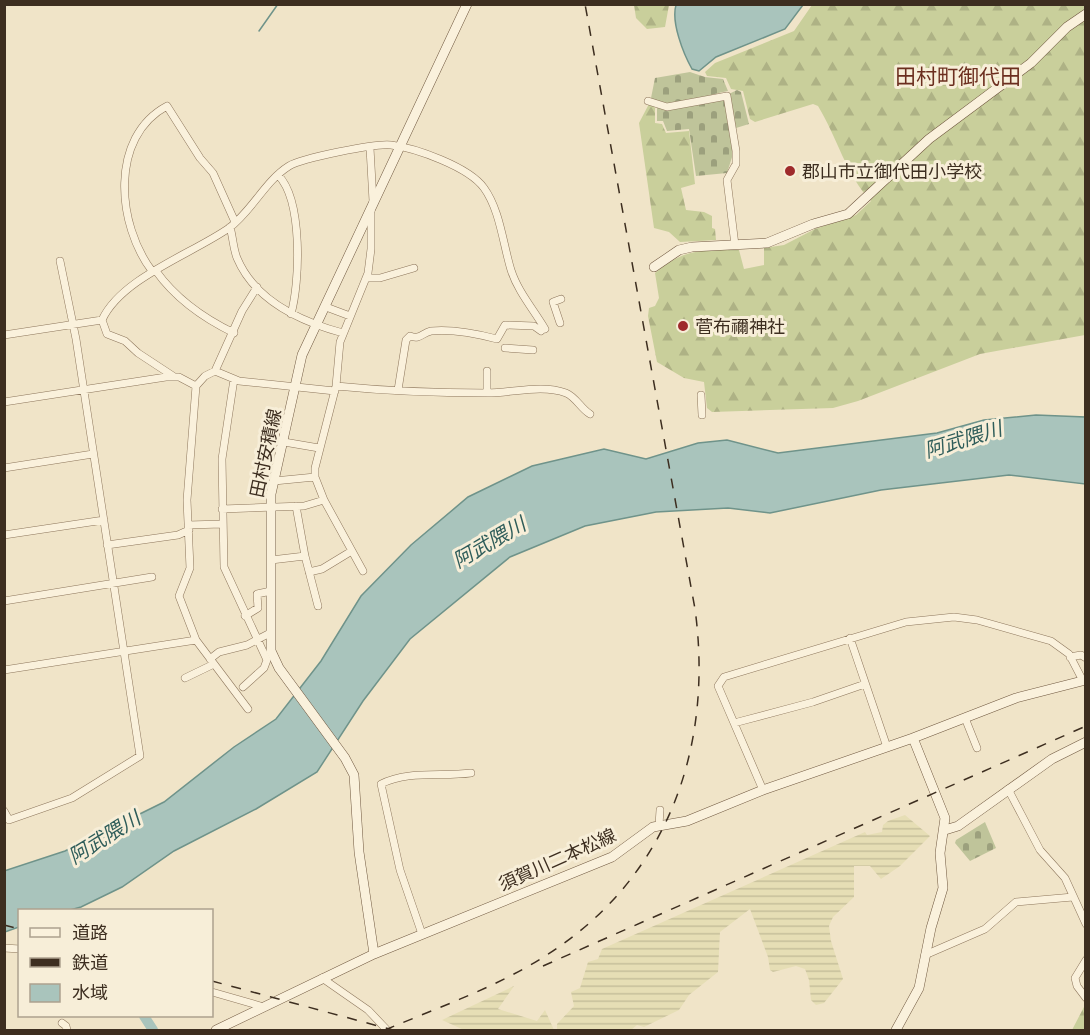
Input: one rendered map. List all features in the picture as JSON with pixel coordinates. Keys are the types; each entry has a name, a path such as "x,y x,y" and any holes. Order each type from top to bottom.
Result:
{"main road":[{"name":"田村安積線","path":"374,954 359,852 356,782 352,770 272,656 270,507 302,355 467,4"},
{"path":"654,267 679,250 692,247 776,242 813,224 848,214 929,139 1031,63 1067,27 1086,14"},
{"name":"須賀川二本松線","path":"216,1030 374,954 612,857 630,845 640,833 659,825 687,821 763,790 913,738 1016,698 1084,681"},
{"path":"896,1030 918,992 925,955 942,896 940,853 945,818 913,738"},
{"path":"945,830 958,826 1052,759 1086,742"}],"street":[{"path":"648,101 668,107 727,96 736,150 736,164 727,178 735,245"},
{"path":"234,333 208,320 188,305 141,257 127,212 124,176 138,131 167,106 213,173 232,225 237,258 257,287 273,303 291,314 343,333"},
{"path":"4,335 102,320 114,303 154,271 232,225 291,164 301,160 385,144 461,168 484,188 491,202 515,279 543,330 534,326 505,325 497,339 455,332 430,331 420,337 410,336 406,340 398,390"},
{"path":"363,572 350,552 315,477 319,448 335,389 338,353 343,333 366,278 371,249 370,148"},
{"path":"278,175 292,203 296,218 296,268 291,314"},
{"path":"4,811 9,820 72,798 138,759 140,748 73,325 60,261"},
{"path":"366,278 380,278 414,268"},
{"path":"215,372 242,311 257,287"},
{"path":"560,323 553,302 561,299"},
{"path":"326,307 350,316"},
{"path":"102,320 108,336 125,341 138,353 173,376 196,386"},
{"path":"505,348 533,350"},
{"path":"487,371 487,393"},
{"path":"248,709 196,640 179,600 180,589 190,568 188,492 196,386 205,376 215,372 234,379 295,387 383,392 398,390 487,393 554,391 569,395 590,414"},
{"path":"4,402 173,376"},
{"path":"234,379 222,453 222,524 226,576 267,657 266,664 243,687"},
{"path":"701,395 702,415"},
{"path":"284,442 319,448"},
{"path":"4,468 93,454"},
{"path":"274,482 315,477"},
{"path":"222,509 296,506 324,500"},
{"path":"296,506 305,556 318,606"},
{"path":"4,535 104,520"},
{"path":"107,545 178,535 188,527 222,524"},
{"path":"309,572 324,568 350,552"},
{"path":"271,560 305,556"},
{"path":"4,601 114,585 152,577"},
{"path":"245,616 258,608 257,594 271,591"},
{"path":"763,790 718,686 722,678 906,622 962,617 1044,638 1058,645 1070,657 1084,681"},
{"path":"185,678 212,662 219,652 247,645 270,633"},
{"path":"850,638 887,747"},
{"path":"4,670 196,640"},
{"path":"1070,657 1081,655 1086,658"},
{"path":"734,723 795,708 865,684"},
{"path":"965,718 977,748"},
{"path":"422,934 397,856 381,784 398,778 442,772 471,773"},
{"path":"1008,789 1040,850 1065,878 1086,924"},
{"path":"659,825 660,810"},
{"path":"925,955 985,929 1016,902 1073,897"},
{"path":"1086,960 1075,978 1077,986 1086,998"},
{"path":"322,978 368,1010 387,1030"},
{"path":"213,992 264,1008"},
{"path":"62,1023 67,1030"}],"shaded area":[{"path":"905,815 930,836 900,866 881,879 870,866 854,866 854,897 833,917 829,926 831,941 843,979 824,1003 816,1005 811,1000 809,980 805,969 796,966 773,972 770,970 768,957 750,909 720,932 718,972 689,995 679,1010 644,1027 637,1025 631,1030 557,1030 557,1024 574,1006 571,992 580,988 588,962 598,959 602,949 865,832 867,835 882,832 883,825 888,821"},
{"path":"514,986 498,1009 537,1021 545,1010 554,1030 464,1030 442,1020"}],"green space":[{"path":"634,5 669,5 665,27 647,29 636,18"},
{"path":"812,5 1085,5 1085,335 980,354 858,401 833,408 712,412 707,408 704,382 684,378 657,362 648,316 649,308 655,306 659,298 655,273 665,265 694,252 739,250 744,269 764,265 764,248 784,245 815,229 856,215 871,201 848,168 818,106 813,104 755,122 750,119 743,91 731,89 726,78 707,76 705,72 715,63 794,31"},
{"path":"690,72 723,79 728,91 678,103 659,102 651,98 655,78"},
{"path":"737,90 741,92 749,124 736,128 729,94"},
{"path":"724,97 733,154 727,173 696,176 689,129 667,131 663,121 657,121 657,108"},
{"path":"650,102 655,108 655,123 662,124 666,133 689,131 695,184 681,188 686,210 704,212 712,216 712,228 715,229 716,240 680,242 669,232 654,228 639,123"},
{"path":"985,822 996,848 970,861 955,843 956,840"},
{"path":"1085,1005 1085,1030 1072,1030"}],"water":[{"path":"676,4 803,5 785,29 716,57 699,71 692,69 676,29"},
{"name":"阿武隈川","path":"1036,415 1085,417 1085,484 1009,475 881,490 770,513 728,508 656,512 585,526 510,557 410,639 363,701 317,772 256,809 174,851 122,887 81,907 18,909 18,927 5,932 4,871 65,851 164,802 234,747 276,719 321,661 361,596 411,545 468,497 532,466 604,449 646,459 698,443 727,440 778,453 937,433 984,420"}],"waterway":[{"path":"259,31 278,4"},
{"path":"145,1017 153,1030"}],"railway":[{"path":"385,1030 505,979 542,958 585,927 621,891 650,851 672,807 688,761 697,712 699,661 695,609 585,4"},
{"path":"543,966 1086,726"},
{"path":"4,925 18,928"},
{"path":"213,981 393,1030"}],"place":[{"name":"郡山市立御代田小学校","path":"790,171"},
{"name":"菅布禰神社","path":"683,326"}],"district":[{"name":"田村町御代田","path":"958,76"}]}
